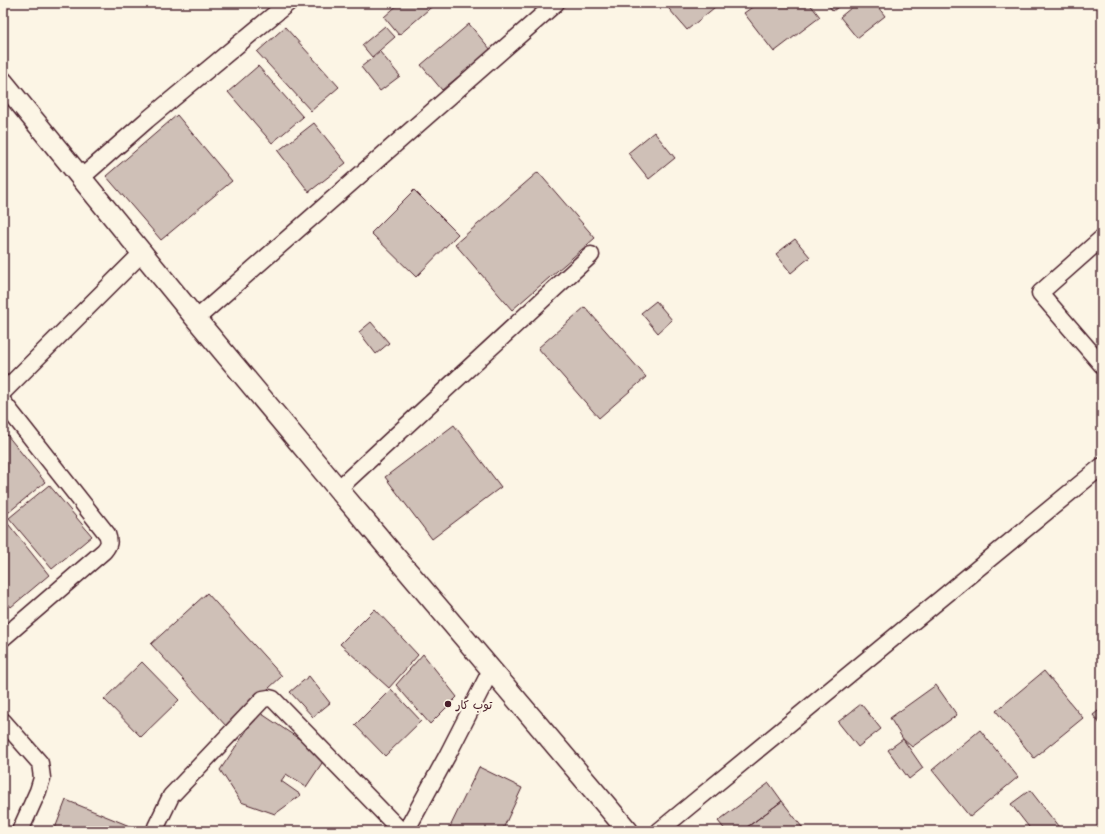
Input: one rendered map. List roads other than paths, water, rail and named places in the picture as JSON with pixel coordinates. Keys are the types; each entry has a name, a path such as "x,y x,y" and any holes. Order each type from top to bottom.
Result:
{"street":[{"path":"81,178 147,120 288,3"},
{"path":"196,319 556,3"},
{"path":"3,82 196,319 628,831"},
{"path":"1102,238 1040,293 1102,365"},
{"path":"3,392 142,253"},
{"path":"338,489 591,255"},
{"path":"3,402 108,534 109,541 109,546 104,551 3,638"},
{"path":"659,831 1102,466"},
{"path":"406,831 492,670"},
{"path":"156,831 156,827 171,796 263,699 268,698 273,699 401,831"},
{"path":"3,720 40,763 42,778 38,791 20,831"}],"place":[{"name":"توب كار","path":"448,704"}]}
